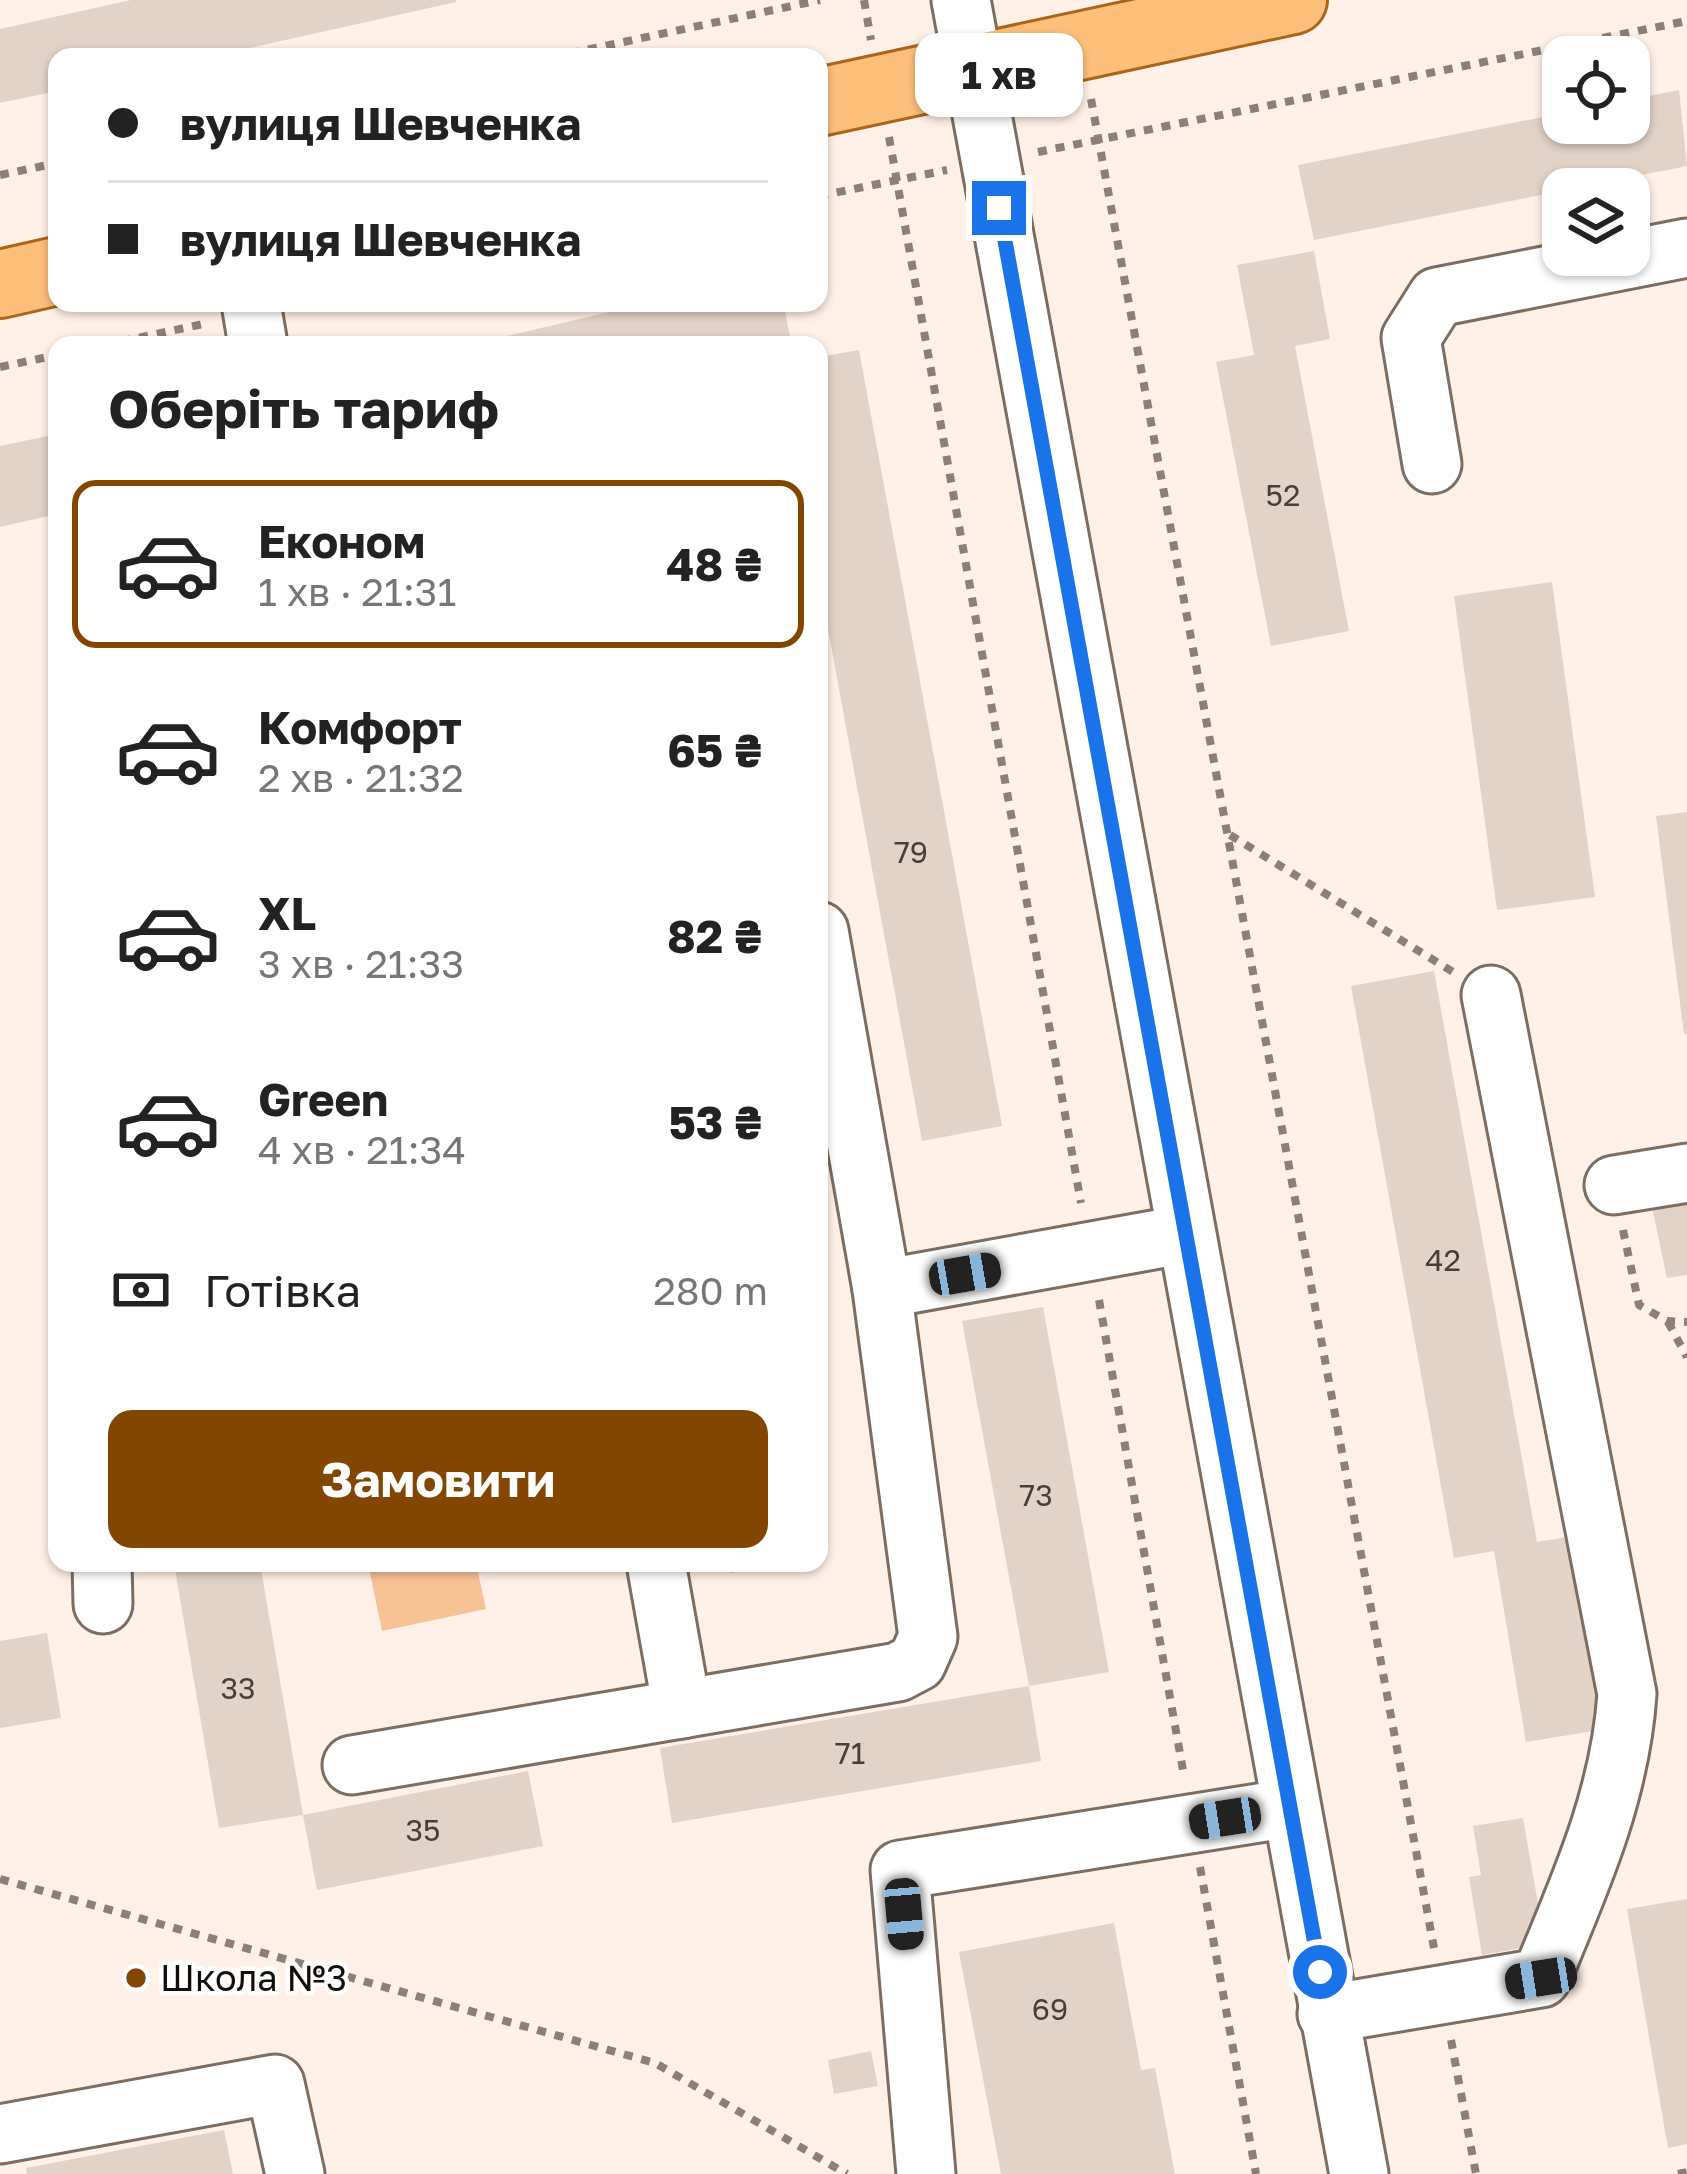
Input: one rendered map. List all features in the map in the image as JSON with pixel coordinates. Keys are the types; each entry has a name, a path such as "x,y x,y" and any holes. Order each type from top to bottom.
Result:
{"main road":[{"path":"850,95 1293,0"},
{"path":"0,284 48,273"}],"street":[{"path":"961,0 1359,2174"},
{"path":"1432,464 1411,338 1437,297 1687,248"},
{"path":"1327,2014 1541,1978 1600,1837 1623,1747 1627,1694 1491,995"},
{"path":"352,1765 898,1672 917,1662 928,1637 882,1288 829,1052"},
{"path":"1614,1185 1687,1173"},
{"path":"882,1288 1186,1234"},
{"path":"658,1572 682,1709"},
{"path":"926,2174 900,1870 1290,1808"},
{"path":"0,2134 275,2084 296,2174"}],"path":[{"path":"595,48 820,0"},
{"path":"1099,140 1687,21"},
{"path":"1081,45 1476,2174"},
{"path":"850,95 897,180 1256,2174"},
{"path":"0,175 48,165"},
{"path":"828,194 897,180"},
{"path":"0,367 48,357"},
{"path":"1229,834 1491,995"},
{"path":"1614,1185 1639,1305 1667,1321 1687,1322"},
{"path":"1667,1321 1687,1358"},
{"path":"0,1879 655,2063 847,2174"},
{"path":"1678,2174 1687,2172"}],"shaded area":[{"path":"370,1572 478,1572 486,1609 382,1631"}],"building":[{"path":"131,0 456,0 249,48 48,48 48,93 0,103 0,29"},
{"path":"1679,90 1687,166 1650,173 1650,168 1542,168 1542,195 1314,240 1298,165 1542,117 1542,144 1650,144 1650,96"},
{"path":"1314,251 1330,339 1295,346 1349,631 1271,646 1216,362 1254,355 1237,265"},
{"path":"609,312 785,312 790,336 507,336"},
{"path":"859,350 1002,1126 922,1141 828,629 828,355"},
{"path":"48,436 48,516 0,527 0,446"},
{"path":"1552,582 1595,897 1497,910 1454,596"},
{"path":"1687,812 1687,1034 1684,1034 1656,816"},
{"path":"1434,971 1537,1542 1574,1536 1606,1729 1526,1742 1494,1551 1454,1558 1351,986"},
{"path":"1687,1201 1687,1275 1667,1278 1652,1207"},
{"path":"1043,1307 1109,1672 1029,1686 962,1321"},
{"path":"176,1572 262,1572 303,1815 219,1828"},
{"path":"47,1633 61,1718 0,1728 0,1641"},
{"path":"1029,1686 1041,1761 672,1823 660,1748"},
{"path":"528,1771 543,1846 317,1890 303,1815"},
{"path":"1523,1818 1545,1944 1482,1955 1469,1877 1481,1875 1473,1826"},
{"path":"1687,1899 1687,2144 1668,2148 1627,1909"},
{"path":"1114,1923 1141,2070 1155,2068 1175,2174 1001,2174 959,1952"},
{"path":"871,2051 878,2086 834,2094 828,2060"},
{"path":"224,2130 233,2174 27,2174 26,2168"}],"place":[{"name":"Школа №3","path":"136,1978"}],"route":[{"path":"999,208 1320,1972"}]}
